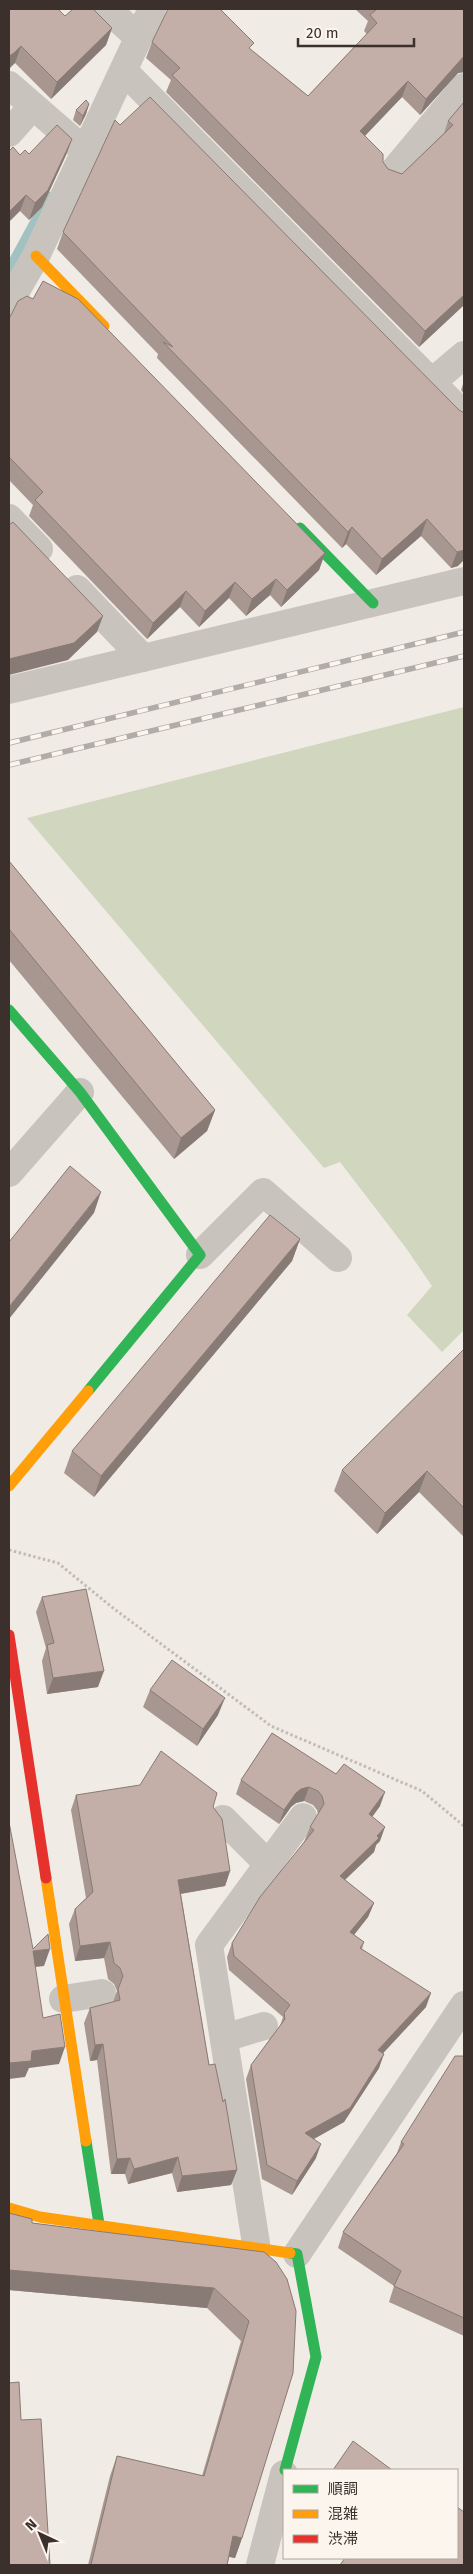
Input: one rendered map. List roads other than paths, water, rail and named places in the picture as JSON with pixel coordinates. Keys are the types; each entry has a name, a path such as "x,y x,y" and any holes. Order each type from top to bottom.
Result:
{"street":[{"path":"107,9 137,36"},
{"path":"9,303 36,256 124,70 137,36 152,9"},
{"path":"124,70 464,415"},
{"path":"9,85 32,107 85,151"},
{"path":"392,172 464,87"},
{"path":"9,133 32,107"},
{"path":"36,256 111,334"},
{"path":"432,382 464,356"},
{"path":"9,518 143,658"},
{"path":"290,518 372,603"},
{"path":"9,690 464,581"},
{"path":"9,1010 80,1092 200,1255"},
{"path":"9,1173 80,1092"},
{"path":"9,1486 200,1255 262,1192 338,1258"},
{"path":"9,1635 63,1999 99,2224"},
{"path":"257,2250 209,1945 303,1817"},
{"path":"223,1819 268,1864"},
{"path":"63,1999 102,1993"},
{"path":"285,2469 316,2356 297,2254 462,2013"},
{"path":"224,2038 264,2026"},
{"path":"9,2208 40,2217 99,2224 257,2250 297,2254"},
{"path":"260,2565 283,2478"}],"waterway":[{"path":"9,271 49,197"}],"railway":[{"path":"9,743 464,632"},
{"path":"9,765 464,656"}]}
